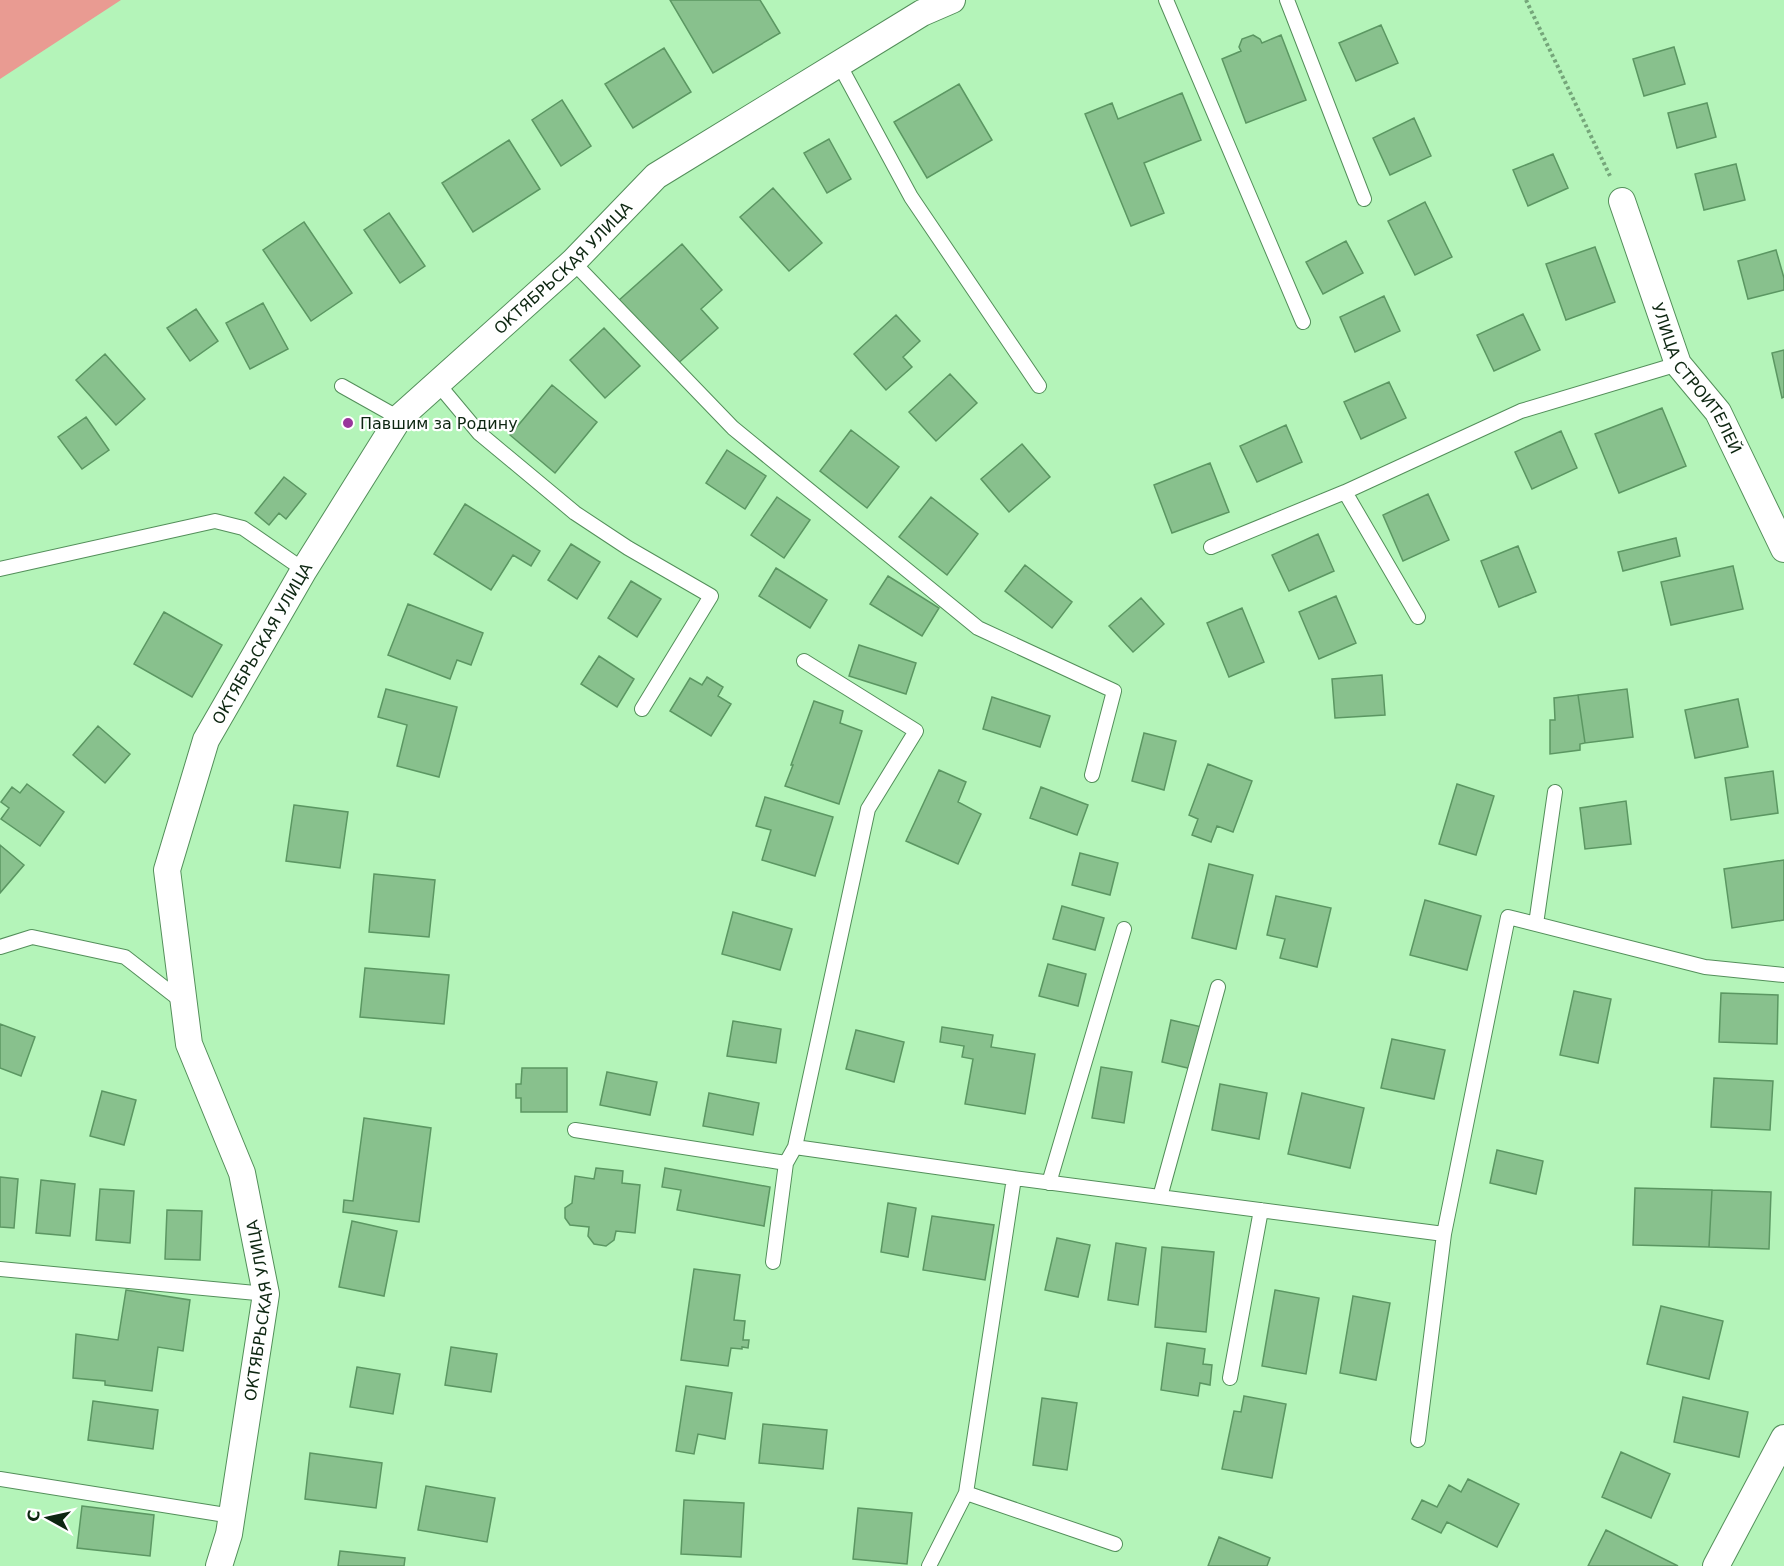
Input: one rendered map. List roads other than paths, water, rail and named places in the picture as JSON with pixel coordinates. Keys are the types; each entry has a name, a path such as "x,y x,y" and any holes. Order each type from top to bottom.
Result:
{"street":[{"name":"ОКТЯБРЬСКАЯ УЛИЦА","path":"219,1566 229,1534 266,1294 242,1173 189,1044 167,870 206,740 304,570 399,418 573,262 656,176 922,13 952,0"},
{"name":"УЛИЦА СТРОИТЕЛЕЙ","path":"1622,201 1678,364 1718,412 1784,549"},
{"path":"1716,1566 1784,1438"}],"lane":[{"path":"1166,0 1303,322"},
{"path":"1287,0 1364,199"},
{"path":"839,64 911,197 1040,386"},
{"path":"573,262 733,428 978,628 1114,691 1092,776"},
{"path":"1211,547 1345,492 1521,411 1678,364"},
{"path":"438,384 479,433 575,513 628,548 711,596 642,709"},
{"path":"342,386 399,418"},
{"path":"1345,492 1418,617"},
{"path":"0,569 215,521 243,528 304,570"},
{"path":"773,1263 786,1163 795,1147 868,809 916,731 804,661"},
{"path":"1536,924 1555,792"},
{"path":"1418,1440 1444,1234 1508,917 1705,967 1784,975"},
{"path":"1050,1183 1124,928"},
{"path":"0,947 32,937 125,957 184,1003"},
{"path":"1160,1197 1218,987"},
{"path":"575,1130 786,1163"},
{"path":"795,1147 1050,1183 1444,1234"},
{"path":"929,1566 966,1493 1014,1178"},
{"path":"1230,1378 1261,1210"},
{"path":"0,1269 266,1294"},
{"path":"0,1479 232,1516"},
{"path":"966,1493 1115,1544"}],"place":[{"name":"Павшим за Родину","path":"348,423"}]}
